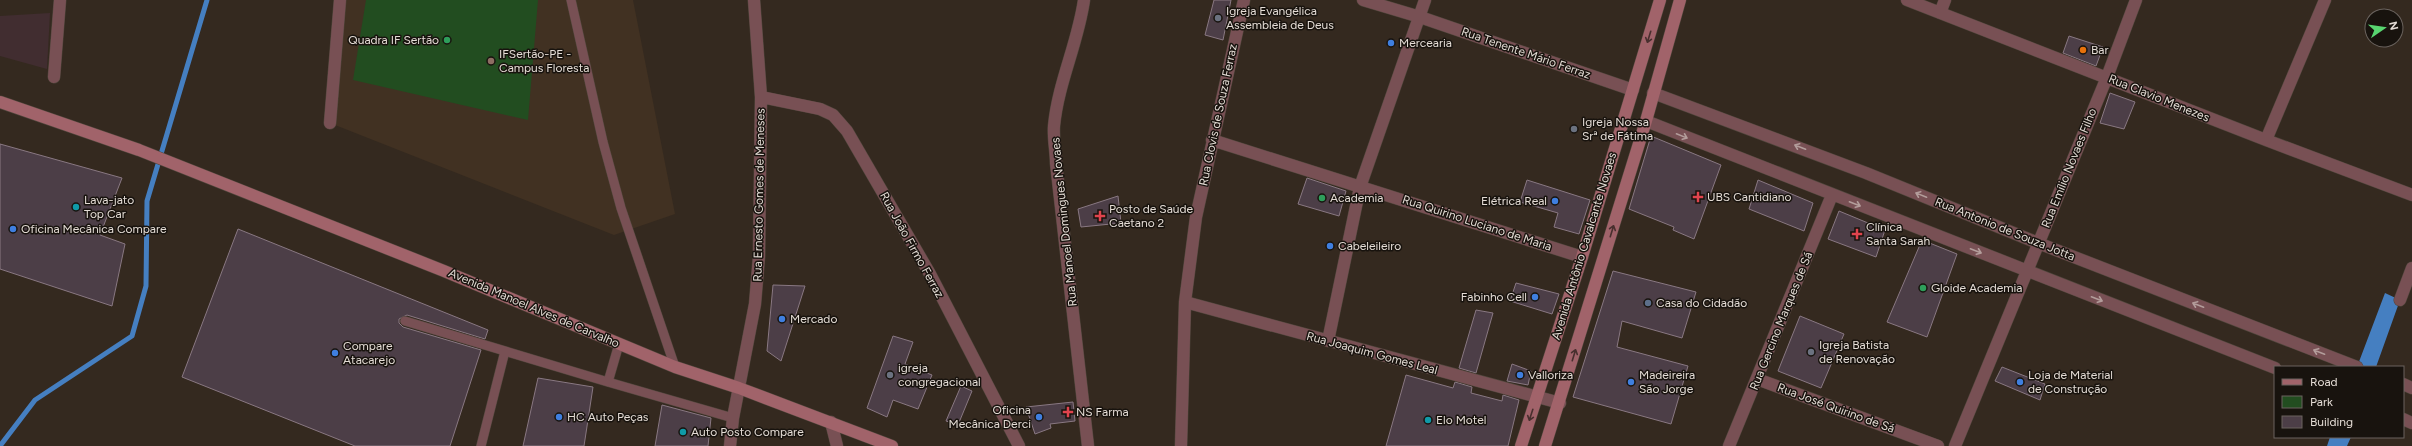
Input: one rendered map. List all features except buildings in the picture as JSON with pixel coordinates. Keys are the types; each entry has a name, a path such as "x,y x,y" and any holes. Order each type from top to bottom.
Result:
{"street":[{"path":"54,77 60,0"},
{"path":"330,123 340,0"},
{"name":"Rua Ernesto Gomes de Meneses","path":"730,446 733,418 755,304 759,256 761,97 754,0"},
{"name":"Rua Manoel Domingues Novaes","path":"1084,0 1082,16 1063,83 1054,127 1056,164 1088,446"},
{"name":"Rua Clovis de Souza Ferraz","path":"1181,446 1185,302 1196,217 1244,0"},
{"name":"Rua Tenente Mário Ferraz","path":"1363,0 1420,16 1633,90"},
{"path":"1328,341 1360,187 1425,0"},
{"name":"Avenida Antônio Cavalcante Novaes","path":"1521,446 1582,257 1660,0"},
{"path":"1545,446 1560,403 1646,121 1680,0"},
{"name":"Rua Clavio Menezes","path":"1907,0 2266,140 2412,195"},
{"path":"1940,13 1944,0"},
{"name":"Rua Emílio Novaes Filho","path":"1955,446 2026,270 2107,77 2136,0"},
{"path":"2266,140 2325,0"},
{"name":"Rua Antonio de Souza Jotta","path":"1653,93 1866,173 2038,243 2352,366"},
{"name":"Rua João Firmo Ferraz","path":"761,97 820,109 833,115 847,131 930,274 1019,446"},
{"name":"Avenida Manoel Alves de Carvalho","path":"0,102 140,150 444,271 675,367 739,388 892,446"},
{"path":"1646,121 2274,368"},
{"name":"Rua Quirino Luciano de Maria","path":"1212,140 1582,257"},
{"name":"Rua Gercino Marques de Sá","path":"1729,446 1832,195"},
{"path":"2400,300 2412,268"},
{"path":"1568,299 1588,308"},
{"name":"Rua Joaquim Gomes Leal","path":"1185,302 1560,403"},
{"name":"Rua José Quirino de Sá","path":"1757,379 1938,446"},
{"path":"831,422 837,446"}],"lane":[{"path":"571,0 603,142 621,208 675,367"},
{"path":"405,321 733,418"},
{"path":"608,382 619,344"},
{"path":"481,446 505,351"}],"shaded area":[{"name":"IFSertão-PE - Campus Floresta","path":"342,0 633,0 675,214 614,235 330,123"},
{"path":"50,13 47,69 0,56 0,16"}],"green space":[{"name":"Quadra IF Sertão","path":"366,0 538,0 528,120 353,80"}],"water":[{"path":"2385,293 2400,300 2376,366 2357,366"},
{"path":"2330,438 2351,438 2347,446 2327,446"}],"waterway":[{"path":"0,446 35,400 132,336 146,286 147,201 207,0"}],"place":[{"name":"Igreja Evangélica Assembleia de Deus","path":"1218,18"},
{"name":"Quadra IF Sertão","path":"447,40"},
{"name":"Mercearia","path":"1391,43"},
{"name":"Bar","path":"2083,50"},
{"name":"IFSertão-PE - Campus Floresta","path":"491,61"},
{"name":"Igreja Nossa Srª de Fátima","path":"1574,129"},
{"name":"UBS Cantidiano","path":"1698,197"},
{"name":"Academia","path":"1322,198"},
{"name":"Elétrica Real","path":"1555,201"},
{"name":"Lava-jato Top Car","path":"76,207"},
{"name":"Posto de Saúde Caetano 2","path":"1100,216"},
{"name":"Oficina Mecânica Compare","path":"13,229"},
{"name":"Clínica Santa Sarah","path":"1857,234"},
{"name":"Cabeleileiro","path":"1330,246"},
{"name":"Gloide Academia","path":"1923,288"},
{"name":"Fabinho Cell","path":"1535,297"},
{"name":"Casa do Cidadão","path":"1648,303"},
{"name":"Mercado","path":"782,319"},
{"name":"Igreja Batista de Renovação","path":"1811,352"},
{"name":"Compare Atacarejo","path":"335,353"},
{"name":"igreja congregacional","path":"890,375"},
{"name":"Valloriza","path":"1520,375"},
{"name":"Madeireira São Jorge","path":"1631,382"},
{"name":"Loja de Material de Construção","path":"2020,382"},
{"name":"NS Farma","path":"1068,412"},
{"name":"HC Auto Peças","path":"559,417"},
{"name":"Oficina Mecânica Derci","path":"1039,417"},
{"name":"Elo Motel","path":"1428,420"},
{"name":"Auto Posto Compare","path":"683,432"}]}
